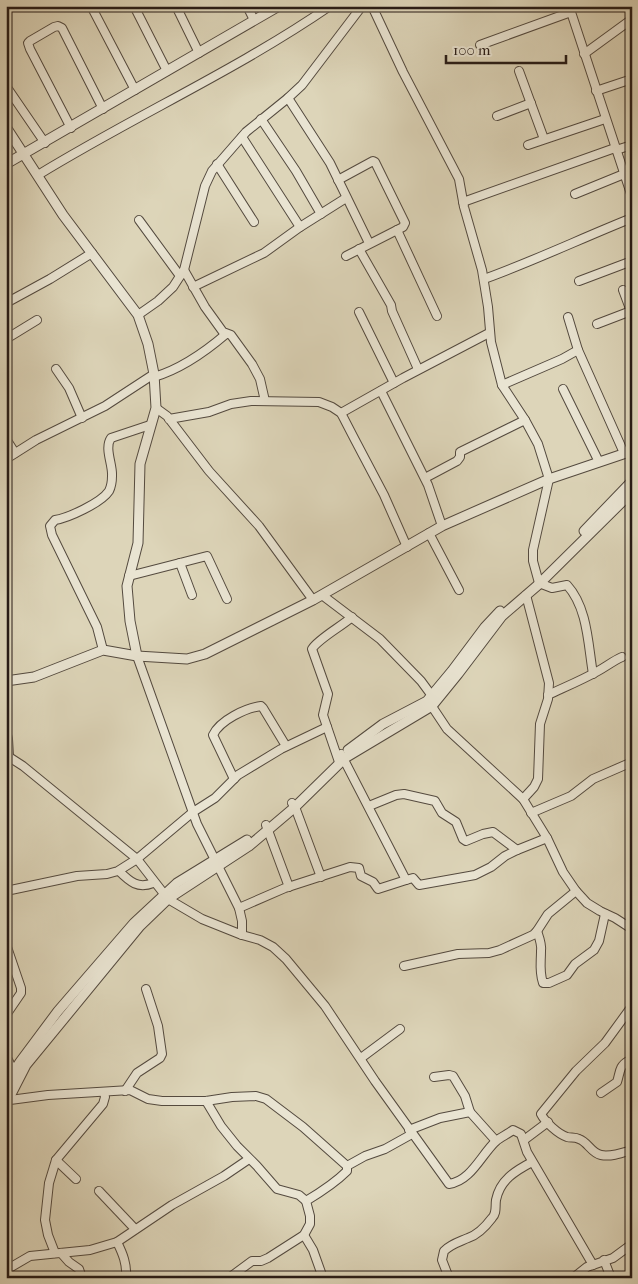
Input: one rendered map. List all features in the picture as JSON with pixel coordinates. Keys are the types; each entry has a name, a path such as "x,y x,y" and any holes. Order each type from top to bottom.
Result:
{"street":[{"path":"91,6 135,90"},
{"path":"134,6 167,71"},
{"path":"176,6 199,53"},
{"path":"247,6 254,20"},
{"path":"6,164 25,155 279,6"},
{"path":"38,175 108,134 259,51 297,29 330,6"},
{"path":"138,315 158,302 173,287 182,273 205,186 217,164 242,136 302,84 362,6"},
{"path":"372,6 403,72 459,178 463,202 484,279 489,333 502,385 538,444 549,479 532,556 539,581 552,588 567,585 570,588 582,613 593,674"},
{"path":"628,6 632,10"},
{"path":"480,45 570,9 632,197"},
{"path":"584,54 632,19"},
{"path":"71,128 28,45 30,41 54,27 62,28 103,109"},
{"path":"519,71 544,139"},
{"path":"596,91 632,79"},
{"path":"6,86 45,143"},
{"path":"288,98 330,163 369,243"},
{"path":"496,116 531,103"},
{"path":"261,119 296,171 321,214"},
{"path":"528,145 606,119"},
{"path":"6,126 63,215 138,315 148,344 154,375 156,408 140,464 138,543 126,586 128,608 137,656 148,689 185,786 192,812 207,847 218,863 239,908 242,921 242,935"},
{"path":"242,136 300,227"},
{"path":"463,202 632,145"},
{"path":"338,180 373,161 375,162 405,223 403,227 346,256"},
{"path":"217,164 254,222"},
{"path":"574,194 624,174"},
{"path":"193,287 264,253 300,227 346,198"},
{"path":"484,279 531,262 632,218"},
{"path":"139,220 193,287 205,307 226,334 232,335 260,379 265,401"},
{"path":"397,230 437,316"},
{"path":"359,249 391,305 418,369"},
{"path":"6,303 92,253"},
{"path":"579,281 632,260"},
{"path":"598,324 631,313 623,290"},
{"path":"359,312 394,383"},
{"path":"6,681 34,677 103,650 137,656 187,659 205,654 313,600 442,526 549,479 628,452 578,350 568,317"},
{"path":"6,339 37,320"},
{"path":"341,413 418,369 489,333"},
{"path":"6,459 36,440 106,406 154,375 173,371 226,334"},
{"path":"502,385 578,350"},
{"path":"56,369 69,388 82,418"},
{"path":"563,389 599,462"},
{"path":"381,391 425,478 442,526"},
{"path":"169,419 209,412 232,404 265,401 319,402 332,407 341,413 384,495 407,547"},
{"path":"156,408 169,419 209,471 271,541 313,600"},
{"path":"425,478 456,461 460,457 460,452 525,420"},
{"path":"103,650 96,627 52,535 50,526 54,520 64,518 107,494 112,476 108,446 110,438 150,425"},
{"path":"6,439 15,453"},
{"path":"6,1084 16,1077 165,897 218,863 249,846 341,758 432,701 502,616 526,595 632,482"},
{"path":"432,701 491,620 505,606 539,581 632,492"},
{"path":"429,533 459,590"},
{"path":"129,576 207,556 227,600"},
{"path":"180,562 192,595"},
{"path":"322,595 380,639 403,662 421,681 447,729 523,799 563,872 576,891 588,903 632,930"},
{"path":"523,799 534,787 538,779 540,724 548,695 549,683 526,595"},
{"path":"352,617 312,649 328,694 323,715 341,758 369,806 406,880"},
{"path":"548,695 593,674 622,657"},
{"path":"234,779 213,734 223,724 242,711 261,706 286,746"},
{"path":"6,891 70,877 107,874 119,871 137,859 192,812 215,798 238,775 286,746 327,727"},
{"path":"6,730 8,756 23,766 137,859 165,897 202,919 267,944 286,958 325,1006 449,1184 460,1180 481,1160 496,1141 513,1130 521,1134 532,1162 593,1264"},
{"path":"531,813 571,796 593,780 632,762"},
{"path":"369,806 396,795 404,794 435,801 442,813 456,822 463,839 466,840 493,832 518,850"},
{"path":"294,805 321,877"},
{"path":"267,827 289,887"},
{"path":"239,908 289,887 356,866 359,868 362,876 373,882 378,888 413,878 419,885 475,875 491,867 505,856 546,838"},
{"path":"119,871 136,885 154,883"},
{"path":"404,966 458,954 489,953 500,950 537,931 548,914 576,891"},
{"path":"537,931 541,944 539,966 541,977 544,983 549,983 567,975 575,964 594,950 599,941 605,914"},
{"path":"6,944 21,988 21,993 6,1014"},
{"path":"125,1091 137,1073 160,1058 162,1054 158,1026 146,989"},
{"path":"632,1006 605,1043 576,1071 541,1114 542,1117 565,1136 580,1139 594,1153 599,1155 619,1154 632,1150"},
{"path":"361,1058 400,1029"},
{"path":"6,1056 16,1077 7,1102"},
{"path":"601,1093 617,1082 618,1071 625,1062 632,1062"},
{"path":"434,1076 453,1076 465,1096 470,1112 496,1141"},
{"path":"7,1102 48,1094 125,1091 134,1091 148,1098 162,1101 206,1101 232,1097 261,1097 303,1127 347,1166"},
{"path":"82,1278 80,1271 58,1253 48,1235 45,1220 50,1183 56,1160 103,1104 104,1092"},
{"path":"206,1101 221,1126 237,1146 277,1189 299,1195 306,1201 310,1216 310,1224 304,1235 268,1258 252,1261 229,1278"},
{"path":"347,1166 365,1156 385,1150 411,1132 440,1118 470,1112"},
{"path":"524,1140 548,1122"},
{"path":"6,1270 30,1256 58,1253 70,1254 117,1242 249,1159"},
{"path":"56,1160 76,1179"},
{"path":"449,1278 442,1260 444,1251 456,1243 475,1235 493,1218 499,1190 503,1183 512,1174 532,1162"},
{"path":"306,1201 341,1177 347,1171 347,1166"},
{"path":"99,1191 135,1229"},
{"path":"304,1235 313,1250 324,1278"},
{"path":"117,1242 124,1257 127,1270 126,1278"},
{"path":"573,1278 593,1264 613,1258 632,1244"},
{"path":"604,1260 611,1278"}]}
